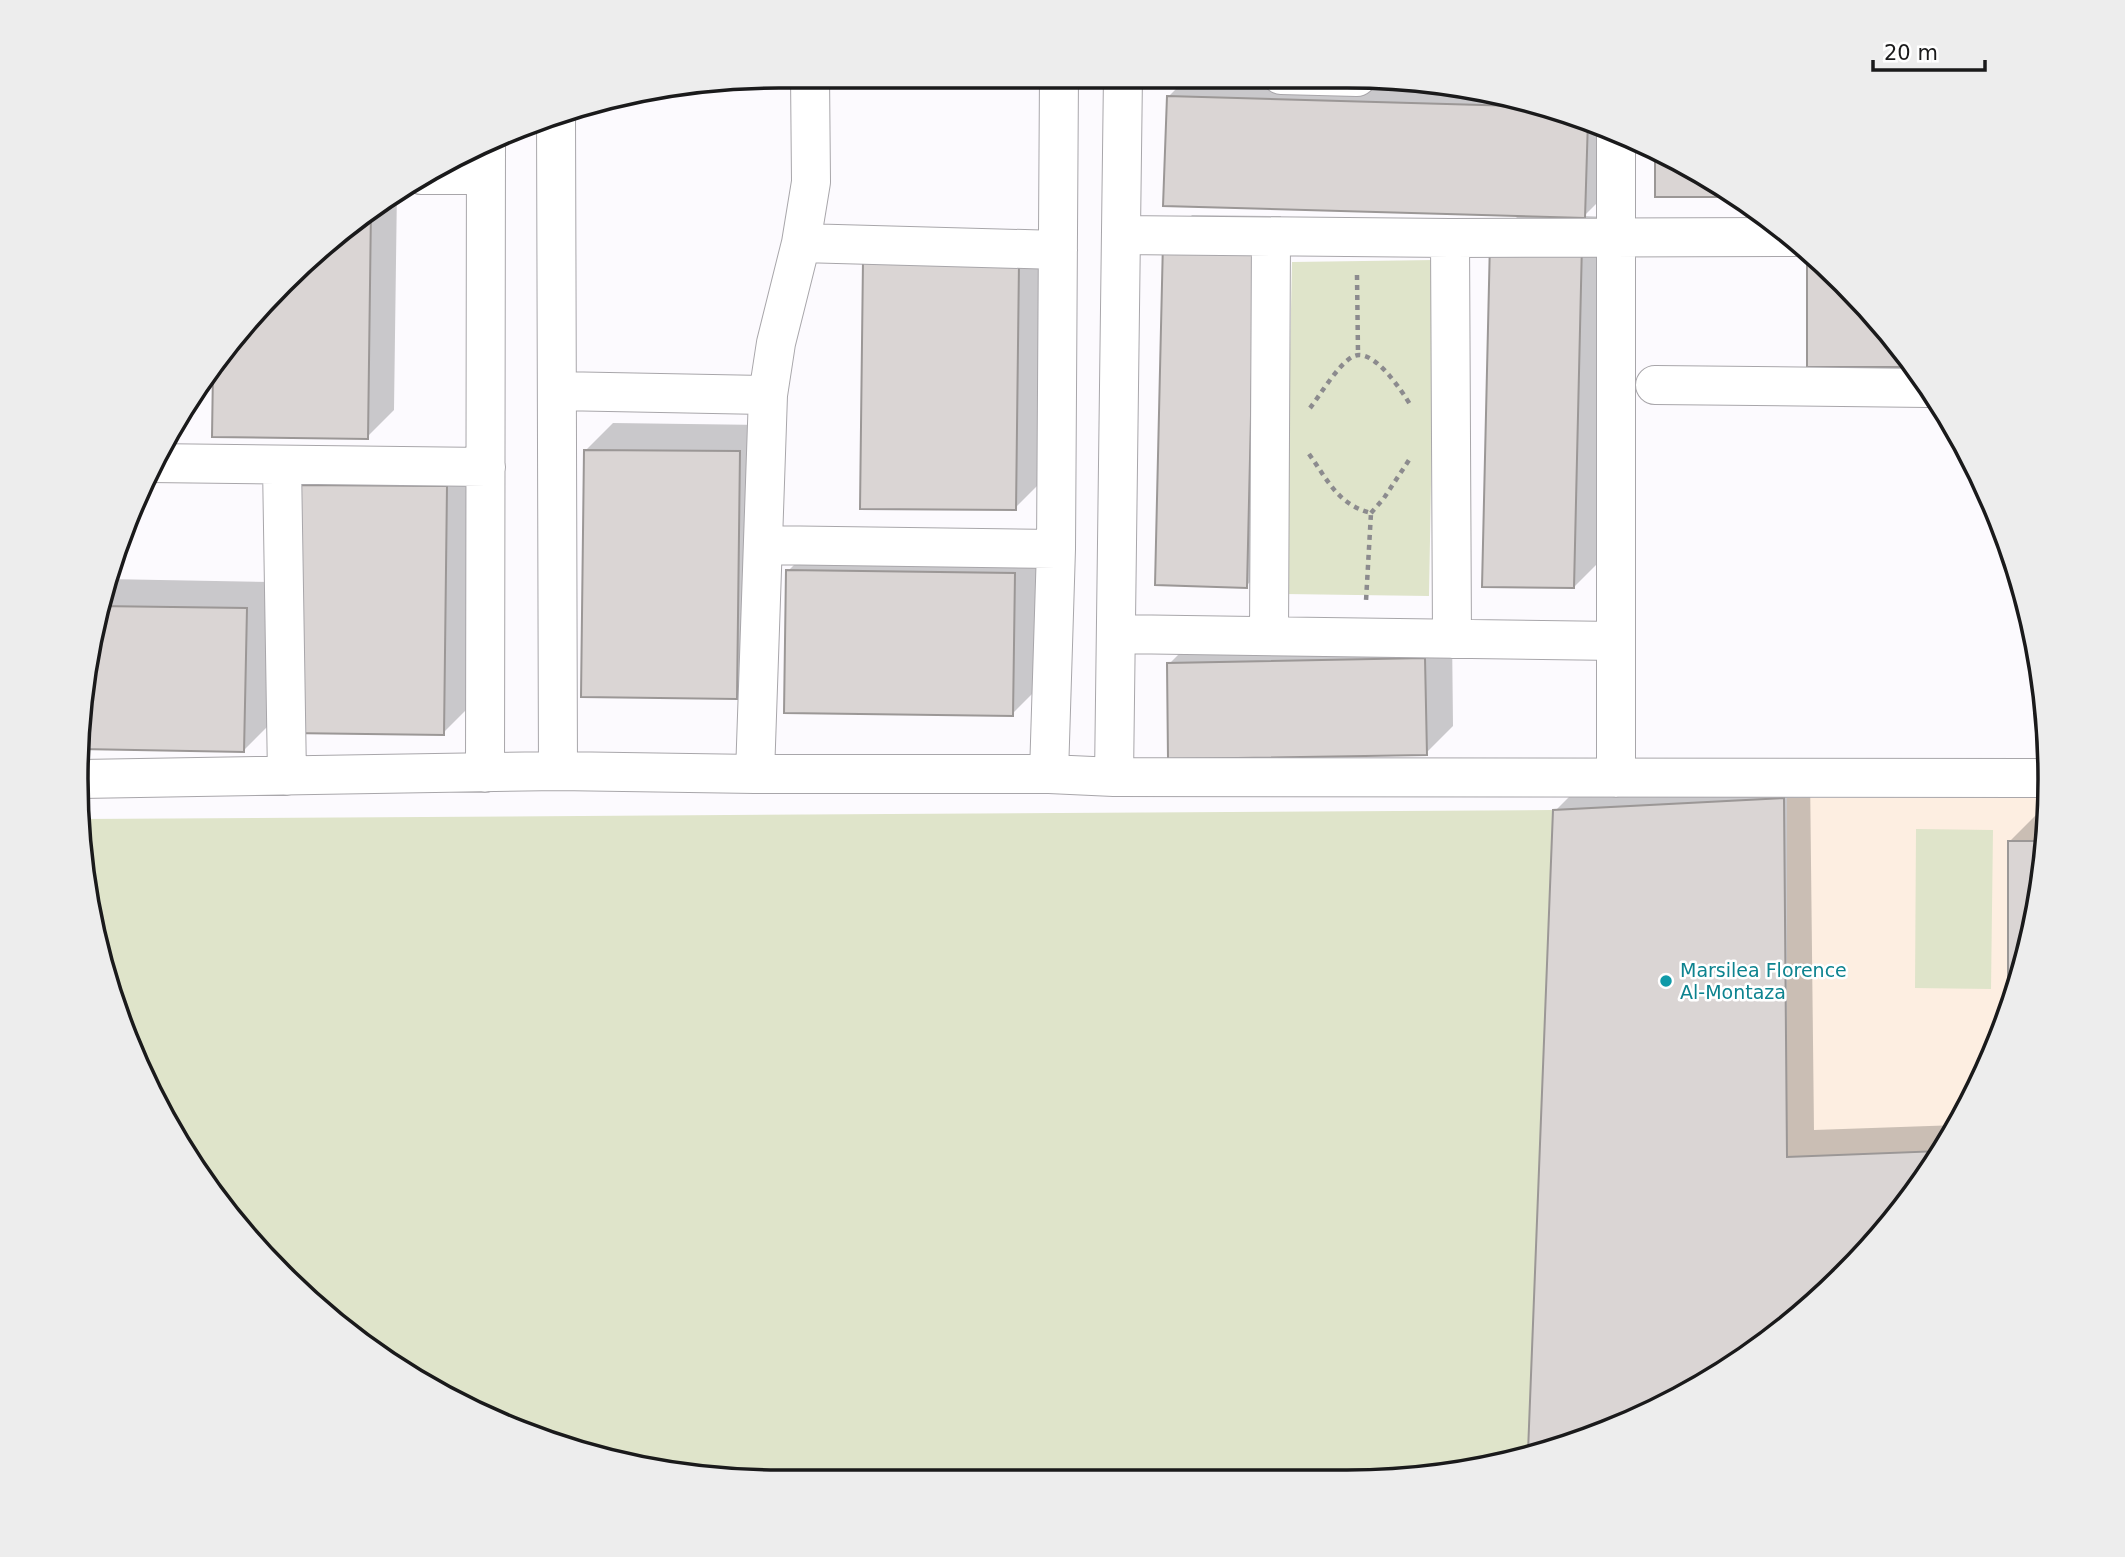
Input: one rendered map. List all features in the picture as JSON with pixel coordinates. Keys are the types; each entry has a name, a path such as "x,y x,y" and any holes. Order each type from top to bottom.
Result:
{"street":[{"path":"755,774 768,395 776,343 801,243 811,181 810,88"},
{"path":"1049,774 1056,550 1059,88"},
{"path":"1114,777 1123,88"},
{"path":"556,124 558,771"},
{"path":"1616,142 1616,778"},
{"path":"465,163 486,158 485,773"},
{"path":"1121,235 1775,237"},
{"path":"1269,636 1271,237"},
{"path":"1450,238 1452,639"},
{"path":"801,243 1058,250"},
{"path":"1655,385 1916,388"},
{"path":"557,391 768,395"},
{"path":"164,464 486,467"},
{"path":"282,465 287,776"},
{"path":"763,545 1056,550"},
{"path":"1117,634 1616,641"},
{"path":"88,779 558,771 1049,774 1114,777 2038,778"}],"path":[{"path":"1357,273 1358,354"},
{"path":"1305,415 1343,366 1358,354 1378,364 1413,412"},
{"path":"1366,602 1371,513 1411,458 1415,446"},
{"path":"1305,448 1346,504 1371,513"}],"shaded area":[{"path":"2037,797 2032,869 2014,957 2001,1001 1966,1084 1928,1151 1787,1157 1787,798"}],"green space":[{"path":"1435,260 1429,596 1285,594 1292,262"},
{"path":"1553,810 1528,1445 1437,1464 1346,1470 778,1470 688,1464 644,1456 556,1433 514,1417 433,1377 358,1327 290,1267 230,1199 180,1124 140,1043 124,1001 101,913 93,869 89,819"},
{"path":"1916,829 1993,830 1991,989 1915,988"}],"building":[{"path":"1167,96 1501,106 1588,131 1585,218 1163,206"},
{"path":"1655,161 1719,197 1655,197"},
{"path":"371,221 368,439 212,437 213,382 230,358 290,290 323,259"},
{"path":"1163,241 1255,243 1247,588 1155,585"},
{"path":"1490,241 1582,243 1574,588 1482,587"},
{"path":"863,260 1019,262 1016,510 860,509"},
{"path":"1807,264 1866,323 1901,367 1807,367"},
{"path":"584,450 740,451 737,699 581,697"},
{"path":"291,485 447,486 444,735 288,733"},
{"path":"786,570 1015,573 1013,716 784,713"},
{"path":"110,606 247,608 244,752 89,749 93,688"},
{"path":"1425,658 1427,755 1168,759 1167,663"},
{"name":"Marsilea Florence Al-Montaza","path":"1784,798 1787,1157 1928,1151 1895,1199 1866,1234 1802,1298 1767,1327 1692,1377 1652,1398 1569,1433 1528,1445 1553,810"},
{"path":"2008,841 2034,841 2024,913 2008,977"}],"place":[{"name":"Marsilea Florence Al-Montaza","path":"1666,981"}]}
